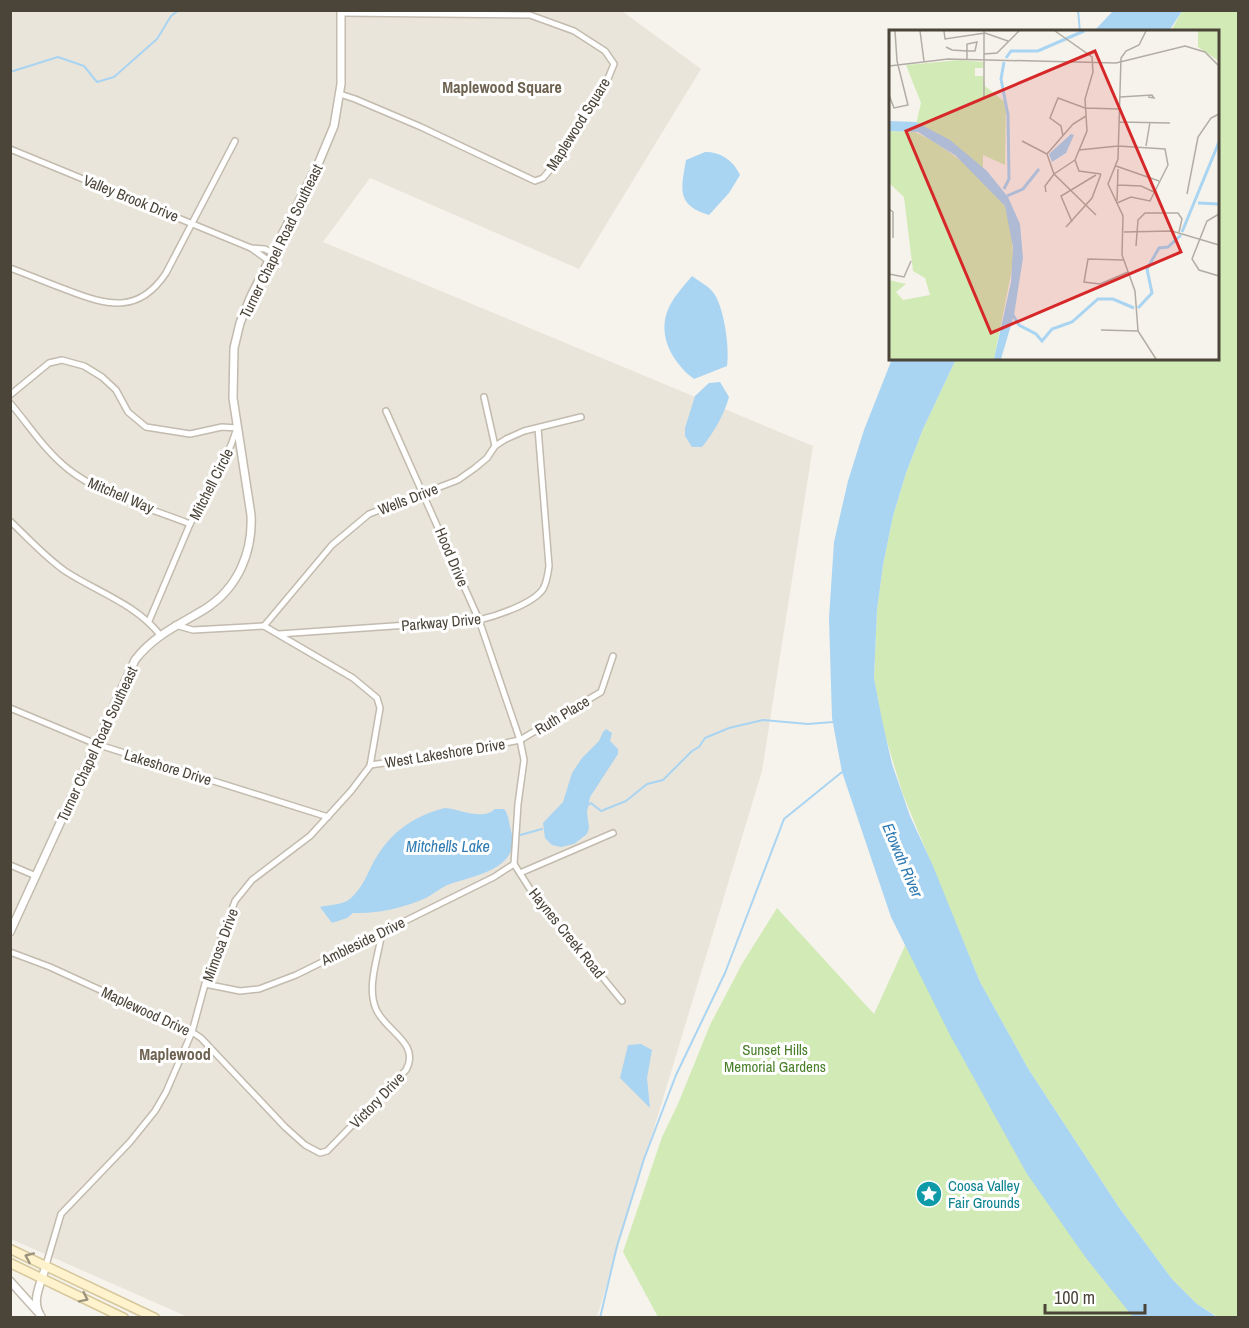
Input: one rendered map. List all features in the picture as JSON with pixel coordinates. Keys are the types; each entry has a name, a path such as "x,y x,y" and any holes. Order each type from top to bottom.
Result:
{"main road":[{"path":"10,1249 155,1317"},
{"path":"10,1263 124,1317"}],"street":[{"name":"Turner Chapel Road Southeast","path":"10,932 135,660 160,635 205,609 222,595 234,581 246,558 252,534 251,514 232,389 234,348 243,314 326,148 334,126 340,94 341,12"},
{"name":"Maplewood Square","path":"340,94 412,123 535,181 543,178 549,171 607,81 614,64 605,51 574,31 530,15 341,12"},
{"path":"10,268 101,303 127,303 143,297 161,280 193,224 235,141"},
{"name":"Valley Brook Drive","path":"10,149 251,248 269,261"},
{"name":"Valley Brook Drive","path":"251,248 266,249 273,253"},
{"name":"Mitchell Circle","path":"10,395 50,363 62,360 84,366 102,377 116,390 129,412 146,427 190,434 222,427 237,428 231,445 190,524 149,621"},
{"path":"484,397 495,446"},
{"name":"Mitchell Way","path":"10,403 28,428 75,474 110,493 190,524"},
{"name":"Hood Drive","path":"386,411 479,620 520,740"},
{"name":"Wells Drive","path":"264,626 313,566 351,528 369,514 458,480 487,458 495,446 515,435 581,417"},
{"name":"Parkway Drive","path":"277,634 479,620 490,618 534,598 542,591 549,566 538,428"},
{"path":"10,521 65,570 149,621 160,635"},
{"path":"175,626 193,630 264,626"},
{"name":"Mimosa Drive","path":"46,1265 61,1214 130,1142 155,1111 170,1084 192,1032 205,984 236,901 246,885 310,836 351,791 370,765 380,708 377,698 353,678 264,626"},
{"name":"Ruth Place","path":"520,740 602,692 613,656"},
{"name":"Lakeshore Drive","path":"10,708 96,744 328,817"},
{"path":"514,864 524,760 520,740"},
{"name":"West Lakeshore Drive","path":"370,765 449,754 520,740"},
{"path":"520,873 613,833"},
{"name":"Haynes Creek Road","path":"514,864 530,889 622,1001"},
{"name":"Ambleside Drive","path":"205,984 240,991 259,989 296,975 494,877 514,864"},
{"path":"10,865 36,876"},
{"name":"Victory Drive","path":"312,1150 320,1153 327,1151 406,1070 411,1062 409,1048 376,1010 372,993 382,931"},
{"name":"Maplewood Drive","path":"10,952 50,967 192,1032 201,1038 285,1127 312,1150"},
{"path":"40,1315 35,1300 46,1265"},
{"path":"10,1281 40,1315"}],"shaded area":[{"path":"11,11 622,11 701,69 579,269 370,178 323,242 813,446 762,771 597,1317 188,1317 11,1239"}],"green space":[{"path":"1182,11 1238,11 1238,1317 1218,1317 1197,1304 1172,1279 1120,1209 1029,1070 980,982 902,792 883,728 874,678 877,610 893,516 923,429 956,360 1219,360 1219,30 1172,30"},
{"name":"Sunset Hills Memorial Gardens","path":"777,908 874,1014 914,926 1153,1317 658,1317 623,1252 662,1137 710,1025 742,964"}],"water":[{"path":"1113,10 1182,11 1170,30 1095,30"},
{"path":"705,152 716,153 726,158 740,175 729,193 709,215 698,211 686,201 682,188 686,160"},
{"path":"692,276 710,289 716,297 723,316 728,349 727,366 694,379 674,358 666,341 665,331 669,307"},
{"name":"Etowah River","path":"892,360 956,360 923,429 906,473 893,516 883,565 877,610 874,678 892,764 910,816 980,982 1029,1070 1120,1209 1172,1279 1197,1304 1217,1317 1133,1317 1086,1258 1027,1174 950,1035 891,917 842,772 832,718 829,618 834,542 848,481 864,430"},
{"path":"720,382 729,397 724,410 702,447 692,447 685,436 685,428 695,396 709,383"},
{"path":"606,729 612,733 610,741 618,749 618,754 590,797 587,834 574,844 561,847 552,845 545,838 543,823 563,802 572,773"},
{"name":"Mitchells Lake","path":"445,808 477,814 504,809 509,819 513,844 510,854 494,868 447,885 417,902 381,911 353,913 347,918 332,923 320,907 341,903 351,898 377,856 392,837 410,822"},
{"path":"641,1044 652,1050 647,1078 650,1108 620,1078 628,1045"}],"waterway":[{"path":"10,72 58,57 84,66 97,82 114,77 157,39 171,16 179,10"},
{"path":"1078,10 1080,30"},
{"path":"588,805 591,803 601,811 626,801 647,784 663,780 699,747 705,738 729,728 763,720 808,724 833,722"},
{"path":"600,1318 617,1246 644,1159 676,1075 725,973 784,819 842,772"},
{"path":"513,837 542,829"}],"place":[{"name":"Coosa Valley Fair Grounds","path":"929,1194"}],"district":[{"name":"Maplewood Square","path":"502,87"},
{"name":"Maplewood","path":"175,1054"}]}
